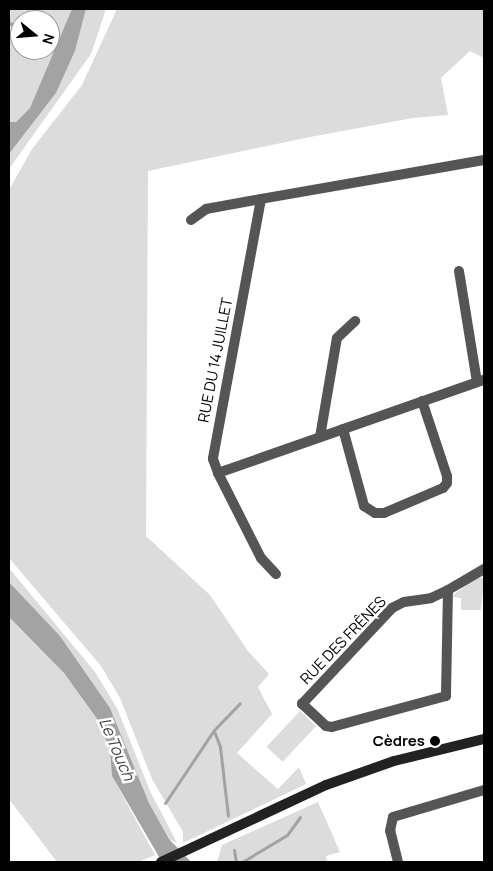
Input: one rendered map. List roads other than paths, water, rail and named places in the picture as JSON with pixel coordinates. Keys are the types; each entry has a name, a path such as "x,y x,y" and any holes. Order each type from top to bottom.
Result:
{"main road":[{"path":"161,862 326,785 403,759 484,739"}],"street":[{"path":"191,220 206,209 484,160"},
{"name":"RUE DU 14 JUILLET","path":"261,199 214,448 218,473 261,558 276,574"},
{"path":"218,473 481,381 459,271"},
{"path":"320,437 337,338 355,321"},
{"path":"343,429 364,506 375,513 384,513 443,488 447,483 448,476 422,401"},
{"path":"448,590 484,569"},
{"name":"RUE DES FRÊNES","path":"448,590 446,696 330,727 302,704 392,608 448,590"},
{"path":"398,862 390,831 393,817 484,790"}],"water":[{"path":"72,9 86,9 75,51 56,93 9,154 9,122 16,122 30,108 50,60 60,60 60,37"},
{"name":"Le Touch","path":"9,582 60,636 110,708 149,803 169,839 191,862 162,862 112,776 110,751 100,723 64,673 9,617"}],"waterway":[{"path":"165,803 214,730 240,703"},
{"path":"214,731 220,747 228,816"},
{"path":"242,862 287,835 300,817"},
{"path":"234,850 236,862"}],"place":[{"name":"Cèdres","path":"435,741"}]}
